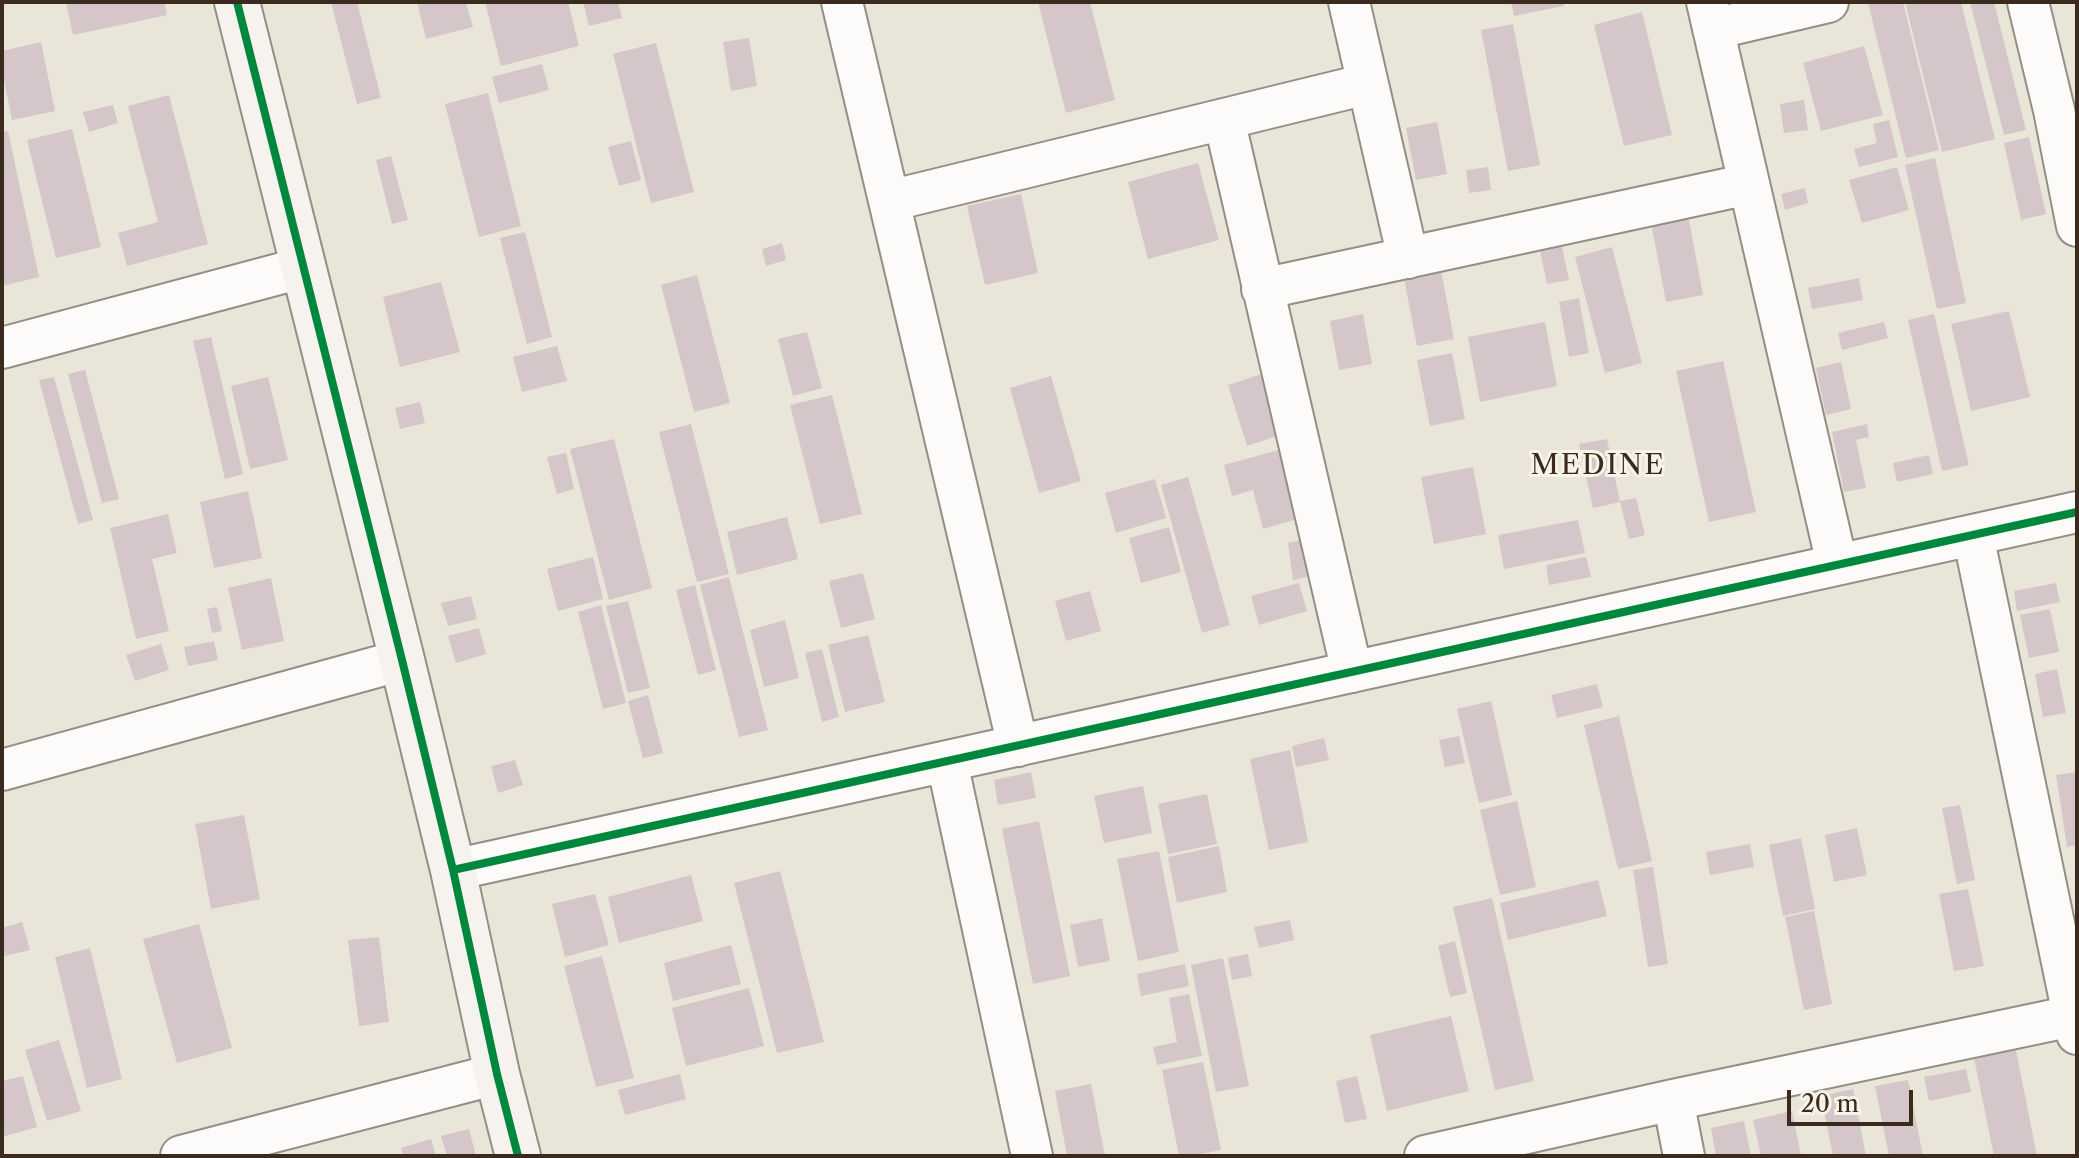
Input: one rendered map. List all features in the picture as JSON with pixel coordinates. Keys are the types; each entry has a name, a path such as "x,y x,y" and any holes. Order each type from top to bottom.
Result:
{"street":[{"path":"237,2 402,660 518,1156"},
{"path":"842,2 1018,746"},
{"path":"1349,2 1408,258"},
{"path":"1828,2 1710,16 1837,564"},
{"path":"2028,2 2066,108 2077,226"},
{"path":"889,201 1367,84"},
{"path":"1224,119 1352,672"},
{"path":"1262,289 1749,184"},
{"path":"2,348 305,267"},
{"path":"453,870 2077,512"},
{"path":"1425,1156 1673,1100 2076,1022 1973,535"},
{"path":"2,770 402,660"},
{"path":"947,762 1032,1156"},
{"path":"181,1156 497,1074"},
{"path":"1673,1100 1684,1156"}],"building":[{"path":"66,2 164,2 167,15 73,35"},
{"path":"331,2 357,2 381,98 357,104"},
{"path":"417,2 466,2 473,27 426,39"},
{"path":"485,2 568,2 579,46 501,66"},
{"path":"583,2 618,2 622,18 589,26"},
{"path":"1038,2 1090,2 1115,100 1066,113"},
{"path":"1511,2 1563,2 1564,6 1514,16"},
{"path":"1903,2 1939,150 1906,158 1868,3"},
{"path":"1905,2 1961,2 1995,139 1942,152"},
{"path":"1970,2 1994,2 2026,130 2004,135"},
{"path":"1642,12 1672,135 1624,146 1594,25"},
{"path":"1513,24 1540,165 1508,171 1481,30"},
{"path":"749,38 757,86 731,91 723,42"},
{"path":"41,42 55,111 12,120 2,70 2,51"},
{"path":"656,43 694,192 651,203 613,54"},
{"path":"1864,46 1883,115 1821,131 1803,63"},
{"path":"542,64 549,90 499,103 492,77"},
{"path":"488,93 521,226 479,237 445,104"},
{"path":"169,95 208,244 127,266 118,233 158,222 128,106"},
{"path":"1804,100 1808,130 1784,133 1780,104"},
{"path":"113,105 118,123 89,132 83,112"},
{"path":"1889,120 1898,157 1859,167 1854,149 1877,143 1873,124"},
{"path":"1437,122 1447,174 1416,180 1406,128"},
{"path":"72,129 101,247 56,258 27,140"},
{"path":"8,131 39,277 2,286 2,132"},
{"path":"2029,137 2046,214 2021,220 2004,143"},
{"path":"631,141 641,180 619,186 608,147"},
{"path":"391,156 408,220 392,224 376,160"},
{"path":"1935,158 1966,303 1937,309 1905,165"},
{"path":"1198,163 1219,240 1148,259 1128,182"},
{"path":"1488,167 1491,190 1469,193 1466,170"},
{"path":"1897,167 1909,210 1862,223 1849,180"},
{"path":"1805,188 1808,203 1785,210 1781,194"},
{"path":"1021,194 1038,273 985,285 967,206"},
{"path":"1687,210 1703,295 1666,302 1650,217"},
{"path":"525,232 552,337 527,344 500,238"},
{"path":"1561,242 1569,280 1547,284 1539,246"},
{"path":"782,243 786,260 766,266 762,249"},
{"path":"1612,247 1642,363 1605,373 1575,257"},
{"path":"1440,265 1454,339 1417,346 1403,273"},
{"path":"697,275 730,403 694,412 661,285"},
{"path":"1859,278 1863,300 1812,309 1808,288"},
{"path":"441,282 460,352 400,367 383,297"},
{"path":"1579,298 1589,353 1569,357 1559,302"},
{"path":"2009,311 2030,397 1971,411 1951,324"},
{"path":"1363,314 1372,364 1339,370 1330,321"},
{"path":"1934,314 1969,465 1942,471 1908,320"},
{"path":"1545,322 1557,386 1480,402 1468,337"},
{"path":"1884,322 1888,338 1842,350 1838,333"},
{"path":"807,332 822,388 793,396 778,339"},
{"path":"211,337 243,474 225,479 193,341"},
{"path":"557,346 567,381 522,392 513,357"},
{"path":"1452,353 1465,419 1430,426 1417,360"},
{"path":"1723,361 1756,512 1709,522 1676,371"},
{"path":"1841,362 1851,409 1826,415 1816,368"},
{"path":"85,370 119,499 102,503 68,374"},
{"path":"1265,373 1283,434 1247,446 1228,385"},
{"path":"1051,376 1081,481 1039,493 1010,388"},
{"path":"54,377 93,520 78,524 39,380"},
{"path":"268,377 288,460 250,469 231,386"},
{"path":"832,395 862,514 820,524 790,405"},
{"path":"420,402 425,423 400,429 395,408"},
{"path":"691,424 729,574 697,582 659,432"},
{"path":"1867,424 1869,437 1856,440 1866,488 1844,492 1832,432"},
{"path":"614,439 652,588 609,600 570,449"},
{"path":"1607,439 1620,502 1593,508 1579,444"},
{"path":"1282,449 1301,518 1263,529 1253,490 1232,496 1224,465"},
{"path":"566,453 574,489 557,494 547,457"},
{"path":"1929,455 1933,474 1897,482 1893,463"},
{"path":"1473,467 1486,534 1434,544 1421,477"},
{"path":"1188,477 1230,625 1202,633 1161,485"},
{"path":"1155,479 1166,518 1116,533 1105,493"},
{"path":"248,491 262,558 214,568 200,502"},
{"path":"1636,498 1645,535 1629,539 1620,501"},
{"path":"168,514 177,553 152,559 169,631 136,639 110,528"},
{"path":"787,517 798,559 737,575 727,532"},
{"path":"1578,520 1585,553 1504,569 1498,535"},
{"path":"1169,527 1181,572 1141,583 1129,538"},
{"path":"1301,540 1307,577 1293,580 1288,543"},
{"path":"593,557 603,599 558,611 547,569"},
{"path":"1586,557 1591,577 1549,585 1546,565"},
{"path":"863,573 875,619 841,628 829,581"},
{"path":"729,577 768,730 739,737 700,585"},
{"path":"271,578 284,641 242,650 228,588"},
{"path":"1299,583 1307,611 1259,625 1251,596"},
{"path":"2056,583 2060,602 2017,611 2014,591"},
{"path":"695,585 716,670 698,675 676,590"},
{"path":"1090,591 1101,631 1066,641 1055,601"},
{"path":"471,596 477,619 448,626 441,603"},
{"path":"628,601 650,688 628,693 606,606"},
{"path":"601,605 626,703 603,709 578,612"},
{"path":"217,607 222,631 212,633 207,609"},
{"path":"2050,609 2059,652 2029,658 2020,615"},
{"path":"785,620 799,678 764,687 750,630"},
{"path":"479,628 486,654 456,663 448,636"},
{"path":"868,635 885,702 845,712 828,645"},
{"path":"214,641 218,660 188,666 184,647"},
{"path":"161,644 169,670 135,681 126,655"},
{"path":"822,649 839,717 822,722 805,653"},
{"path":"2057,669 2066,713 2043,717 2035,674"},
{"path":"1597,684 1603,707 1557,718 1551,695"},
{"path":"648,695 663,753 643,758 628,701"},
{"path":"1491,701 1512,795 1479,803 1457,709"},
{"path":"1619,716 1652,861 1618,869 1584,725"},
{"path":"1459,736 1465,763 1445,767 1439,740"},
{"path":"1324,738 1329,760 1296,767 1292,746"},
{"path":"1290,750 1308,842 1269,850 1250,759"},
{"path":"515,760 523,785 498,793 491,766"},
{"path":"1031,772 1036,798 998,805 994,780"},
{"path":"2077,772 2077,845 2067,847 2056,775"},
{"path":"1143,786 1152,833 1104,843 1094,796"},
{"path":"1207,794 1217,844 1168,854 1158,804"},
{"path":"1517,801 1536,887 1500,895 1480,810"},
{"path":"1960,805 1975,880 1957,884 1942,808"},
{"path":"244,815 260,899 211,909 195,824"},
{"path":"1039,821 1070,976 1033,984 1002,829"},
{"path":"1857,828 1867,875 1834,882 1825,835"},
{"path":"1801,838 1815,909 1783,916 1769,845"},
{"path":"1750,844 1754,867 1710,875 1706,852"},
{"path":"1219,846 1227,892 1177,903 1168,857"},
{"path":"1159,851 1179,952 1138,961 1117,859"},
{"path":"1653,867 1668,964 1648,967 1633,870"},
{"path":"780,871 824,1042 777,1053 734,883"},
{"path":"691,875 703,921 619,943 608,897"},
{"path":"1598,880 1607,916 1508,940 1500,903"},
{"path":"1968,889 1984,966 1954,971 1939,894"},
{"path":"595,894 609,945 565,957 552,904"},
{"path":"1492,898 1534,1081 1495,1090 1453,907"},
{"path":"1814,911 1832,1004 1804,1010 1785,917"},
{"path":"1102,918 1110,961 1078,967 1070,925"},
{"path":"1290,920 1294,940 1259,948 1254,927"},
{"path":"22,922 30,950 5,956 2,928"},
{"path":"199,924 232,1048 177,1063 143,939"},
{"path":"379,937 389,1022 359,1026 348,940"},
{"path":"1455,941 1467,993 1450,997 1438,946"},
{"path":"731,945 741,984 673,1001 664,963"},
{"path":"90,948 122,1079 87,1088 55,957"},
{"path":"1248,954 1252,976 1232,980 1228,958"},
{"path":"602,956 634,1078 596,1087 564,966"},
{"path":"1223,958 1249,1086 1216,1092 1191,965"},
{"path":"1185,964 1189,986 1141,996 1137,974"},
{"path":"749,988 764,1046 686,1066 672,1008"},
{"path":"1189,994 1202,1056 1157,1065 1153,1047 1177,1042 1169,998"},
{"path":"1451,1016 1469,1091 1387,1111 1370,1035"},
{"path":"59,1040 81,1111 47,1121 25,1050"},
{"path":"2016,1050 2037,1156 1994,1156 1974,1058"},
{"path":"1203,1062 1221,1150 1179,1156 1162,1070"},
{"path":"1966,1069 1971,1092 1929,1101 1924,1077"},
{"path":"680,1074 686,1099 625,1115 618,1090"},
{"path":"23,1076 37,1127 2,1137 2,1081"},
{"path":"1357,1076 1367,1119 1345,1123 1336,1081"},
{"path":"1908,1080 1923,1156 1889,1156 1875,1086"},
{"path":"1091,1084 1105,1156 1067,1156 1055,1091"},
{"path":"1853,1089 1866,1156 1833,1156 1821,1096"},
{"path":"1792,1111 1801,1156 1761,1156 1753,1120"},
{"path":"1744,1121 1751,1156 1716,1156 1711,1128"},
{"path":"469,1129 476,1156 447,1156 441,1136"},
{"path":"431,1139 436,1156 403,1156 401,1148"}],"cycle path":[{"path":"237,2 402,660 518,1156"},
{"path":"453,870 2077,512"}],"district":[{"name":"MEDINE","path":"1598,466"}]}
